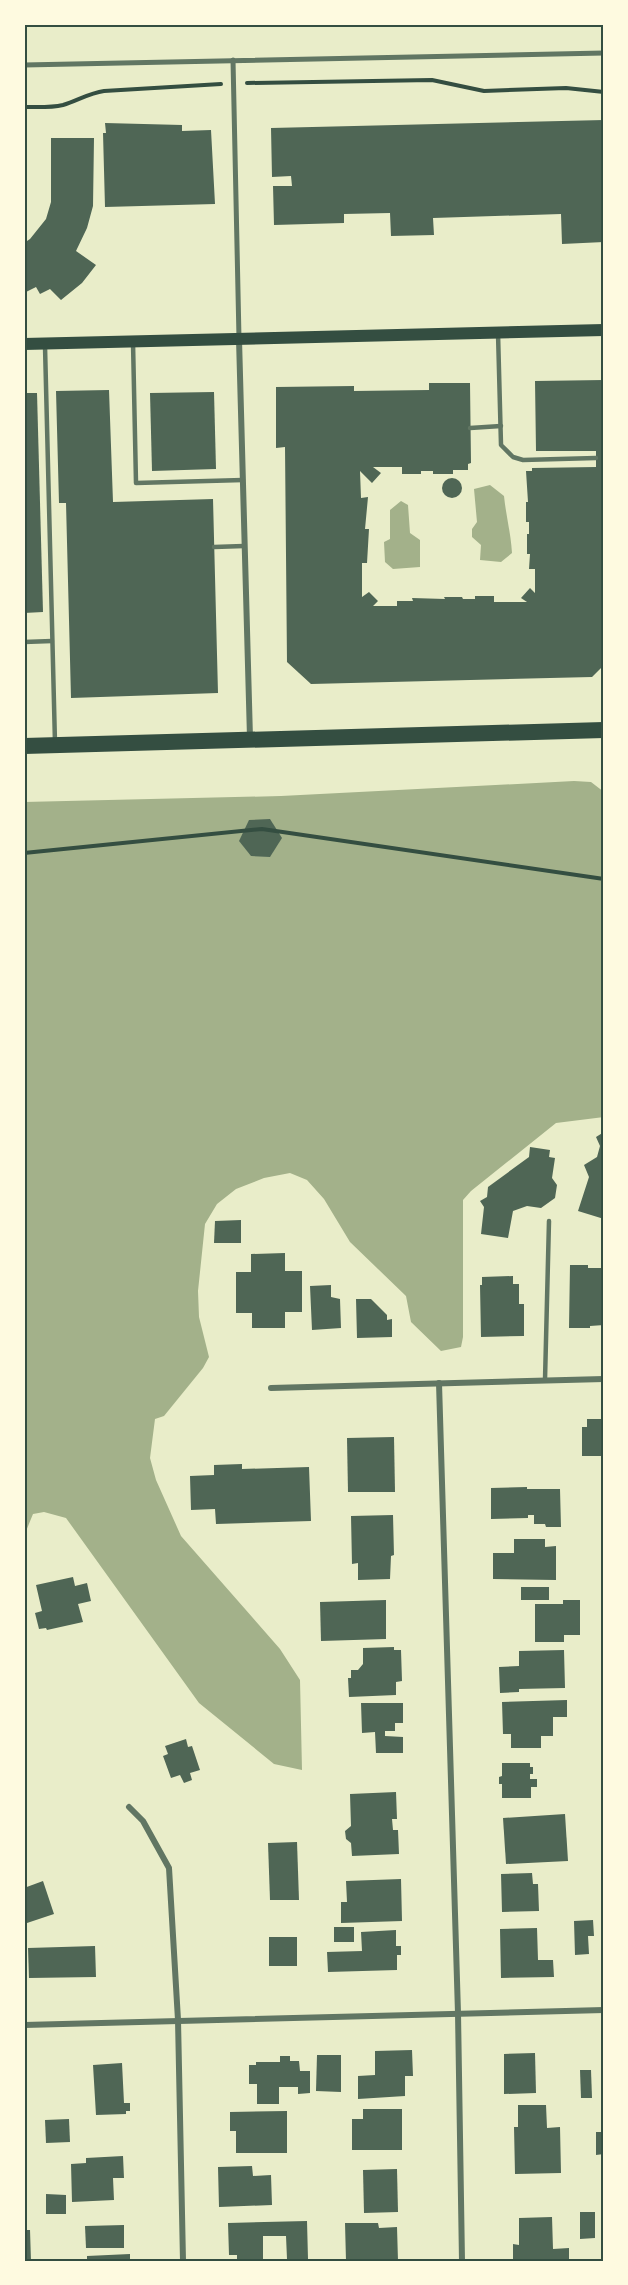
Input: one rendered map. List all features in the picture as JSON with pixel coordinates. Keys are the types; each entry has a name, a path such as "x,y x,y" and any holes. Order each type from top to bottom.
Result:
{"highway":[{"path":"24,746 604,730"}],"main road":[{"path":"24,344 604,330"}],"street":[{"path":"24,64 604,52"},
{"path":"233,60 250,739"},
{"path":"271,1388 604,1379"},
{"path":"440,1383 458,2013 462,2261"},
{"path":"129,1807 143,1821 169,1868 178,2020 183,2261"},
{"path":"24,2025 604,2010"}],"lane":[{"path":"498,333 501,445 513,457 523,460 596,458"},
{"path":"133,342 136,483 243,480"},
{"path":"45,344 55,745"},
{"path":"470,428 501,426"},
{"path":"565,459 565,468"},
{"path":"214,547 244,546"},
{"path":"24,642 52,641"},
{"path":"545,1380 549,1221"}],"path":[{"path":"24,107 54,107 104,91 233,84 432,80 484,91 566,88 604,92"},
{"path":"24,853 262,829 604,879"}],"shaded area":[{"path":"490,485 504,496 511,539 512,553 501,562 480,560 481,545 472,537 472,529 477,522 474,489"},
{"path":"401,501 408,505 410,533 420,540 420,567 393,569 385,562 384,542 390,539 390,510"},
{"path":"591,782 604,792 604,1117 556,1123 471,1191 463,1200 463,1337 461,1347 441,1351 411,1322 406,1296 350,1242 324,1199 307,1180 290,1173 264,1178 236,1189 217,1204 205,1224 198,1291 199,1317 209,1357 203,1368 164,1416 155,1419 150,1458 156,1480 181,1536 280,1649 300,1680 302,1770 274,1764 199,1703 66,1518 44,1512 33,1514 24,1536 24,802 281,796"}],"building":[{"path":"604,120 604,242 562,244 561,214 433,218 434,235 391,236 390,213 344,214 344,223 274,225 273,186 292,186 291,176 272,177 271,128"},
{"path":"105,123 182,125 182,131 211,130 215,204 105,207 103,133 106,133"},
{"path":"51,138 94,138 93,206 87,228 76,251 96,265 82,283 61,300 50,289 40,294 36,287 24,293 24,243 46,219 51,202"},
{"path":"604,380 604,665 592,677 311,684 287,662 285,447 276,448 276,387 354,386 354,391 429,390 429,383 470,383 471,463 468,464 468,470 453,470 453,474 433,474 433,471 421,471 421,474 402,474 402,467 373,467 381,473 372,483 360,471 361,498 368,497 365,529 369,529 367,563 362,563 362,597 369,592 378,601 373,606 397,606 397,601 413,601 412,598 475,599 475,596 494,596 494,602 527,602 521,598 530,588 535,593 535,569 529,569 530,554 527,554 529,522 526,522 526,502 528,502 526,471 532,471 532,468 596,467 596,451 536,451 535,381"},
{"path":"109,390 113,502 213,499 218,693 71,698 66,503 59,503 56,391"},
{"path":"214,392 216,469 152,471 150,393"},
{"path":"24,393 37,393 43,612 24,613"},
{"path":"452,478 459,481 462,488 459,495 452,498 445,495 442,488 445,481"},
{"path":"270,819 282,838 270,857 251,856 239,841 249,820"},
{"path":"604,1132 604,1219 578,1211 589,1177 584,1165 597,1157 600,1146 596,1137"},
{"path":"530,1147 550,1150 549,1157 555,1158 552,1178 557,1185 555,1198 541,1208 527,1206 513,1211 508,1238 481,1234 484,1207 480,1201 487,1197 488,1187 529,1157"},
{"path":"241,1220 241,1243 214,1243 215,1221"},
{"path":"285,1253 285,1271 302,1271 302,1312 285,1312 285,1328 252,1328 252,1313 236,1313 236,1272 251,1272 251,1254"},
{"path":"570,1265 604,1268 604,1325 569,1328"},
{"path":"513,1276 513,1284 519,1284 519,1304 524,1304 524,1336 481,1337 480,1285 482,1285 482,1277"},
{"path":"331,1285 331,1297 340,1299 341,1328 312,1330 310,1286"},
{"path":"356,1299 371,1299 387,1315 387,1320 392,1319 392,1337 357,1338"},
{"path":"587,1419 604,1419 604,1456 582,1456 582,1427 587,1427"},
{"path":"394,1437 395,1492 348,1492 347,1438"},
{"path":"242,1464 242,1469 309,1467 311,1521 216,1524 215,1509 191,1510 190,1476 214,1475 214,1465"},
{"path":"527,1487 527,1489 560,1489 561,1527 534,1524 534,1515 528,1515 528,1518 491,1519 491,1488"},
{"path":"393,1515 394,1555 391,1556 390,1579 358,1580 358,1563 352,1564 351,1516"},
{"path":"514,1539 545,1539 545,1547 556,1546 556,1580 493,1579 493,1553 514,1553"},
{"path":"73,1577 75,1586 87,1583 91,1601 78,1604 83,1622 47,1630 46,1628 39,1629 35,1613 42,1611 36,1585"},
{"path":"521,1587 549,1587 549,1600 521,1600"},
{"path":"386,1600 386,1639 321,1641 320,1602"},
{"path":"563,1600 580,1600 580,1635 564,1635 564,1642 535,1642 535,1604 563,1604"},
{"path":"394,1647 394,1650 401,1650 402,1681 396,1682 396,1695 349,1697 348,1678 351,1678 351,1670 358,1670 363,1664 363,1648"},
{"path":"564,1650 565,1688 519,1689 519,1692 500,1693 499,1667 519,1666 519,1651"},
{"path":"567,1700 567,1717 553,1717 553,1736 541,1736 541,1748 511,1748 511,1734 503,1734 502,1702"},
{"path":"361,1703 403,1703 403,1723 395,1723 395,1731 385,1731 385,1736 403,1737 403,1753 376,1753 375,1732 362,1733"},
{"path":"186,1739 188,1747 192,1746 200,1770 190,1773 192,1780 184,1783 180,1775 171,1778 163,1756 168,1754 165,1746"},
{"path":"502,1763 530,1763 530,1767 533,1767 533,1774 530,1774 530,1779 537,1779 537,1787 531,1787 531,1798 502,1798 502,1784 499,1784 499,1777 502,1776"},
{"path":"396,1792 397,1819 392,1819 393,1830 398,1830 399,1854 352,1856 351,1843 346,1839 345,1831 351,1826 350,1794"},
{"path":"565,1814 568,1861 506,1864 503,1818"},
{"path":"297,1842 299,1900 270,1900 268,1843"},
{"path":"532,1873 533,1884 538,1884 539,1911 502,1912 501,1874"},
{"path":"401,1879 402,1921 341,1923 341,1902 347,1902 346,1881"},
{"path":"43,1881 54,1914 24,1924 24,1888"},
{"path":"593,1920 594,1936 588,1936 589,1954 575,1955 574,1921"},
{"path":"334,1927 354,1927 354,1942 334,1942"},
{"path":"537,1928 538,1960 553,1960 554,1977 501,1978 500,1929"},
{"path":"396,1930 396,1946 401,1946 401,1955 397,1955 397,1970 328,1972 327,1952 362,1951 361,1932"},
{"path":"269,1937 297,1937 297,1966 269,1966"},
{"path":"95,1946 96,1977 29,1978 28,1948"},
{"path":"412,2050 413,2076 405,2076 405,2096 358,2099 358,2076 375,2075 375,2051"},
{"path":"535,2053 536,2093 504,2094 504,2054"},
{"path":"317,2055 341,2055 341,2092 316,2091"},
{"path":"280,2056 290,2056 290,2061 299,2061 300,2071 310,2071 310,2093 298,2094 298,2087 279,2087 279,2104 257,2104 257,2084 249,2084 249,2065 256,2065 256,2062 280,2062"},
{"path":"122,2063 124,2103 130,2103 130,2111 126,2111 126,2114 96,2115 93,2065"},
{"path":"580,2070 591,2070 592,2098 581,2098"},
{"path":"518,2105 546,2105 547,2128 560,2127 561,2173 515,2174 514,2127 518,2127"},
{"path":"363,2109 402,2109 402,2150 352,2150 352,2119 363,2119"},
{"path":"287,2111 287,2153 236,2153 236,2131 230,2131 230,2112"},
{"path":"69,2119 70,2142 46,2143 45,2120"},
{"path":"596,2132 604,2132 604,2154 596,2155"},
{"path":"123,2156 124,2178 113,2178 114,2200 72,2202 71,2164 86,2163 86,2158"},
{"path":"252,2166 253,2176 271,2175 272,2205 219,2207 218,2167"},
{"path":"397,2169 398,2212 364,2213 363,2170"},
{"path":"46,2194 66,2195 66,2214 46,2214"},
{"path":"580,2212 595,2212 595,2238 580,2239"},
{"path":"552,2217 553,2249 569,2248 569,2261 513,2261 513,2244 519,2245 519,2218"},
{"path":"307,2221 308,2259 287,2259 286,2236 263,2236 263,2259 237,2260 237,2255 229,2255 228,2223"},
{"path":"345,2223 378,2223 379,2228 397,2227 398,2261 346,2261"},
{"path":"124,2225 124,2248 86,2248 85,2226"},
{"path":"24,2230 30,2230 31,2261 24,2261"},
{"path":"130,2254 130,2261 87,2261 87,2256"}]}
